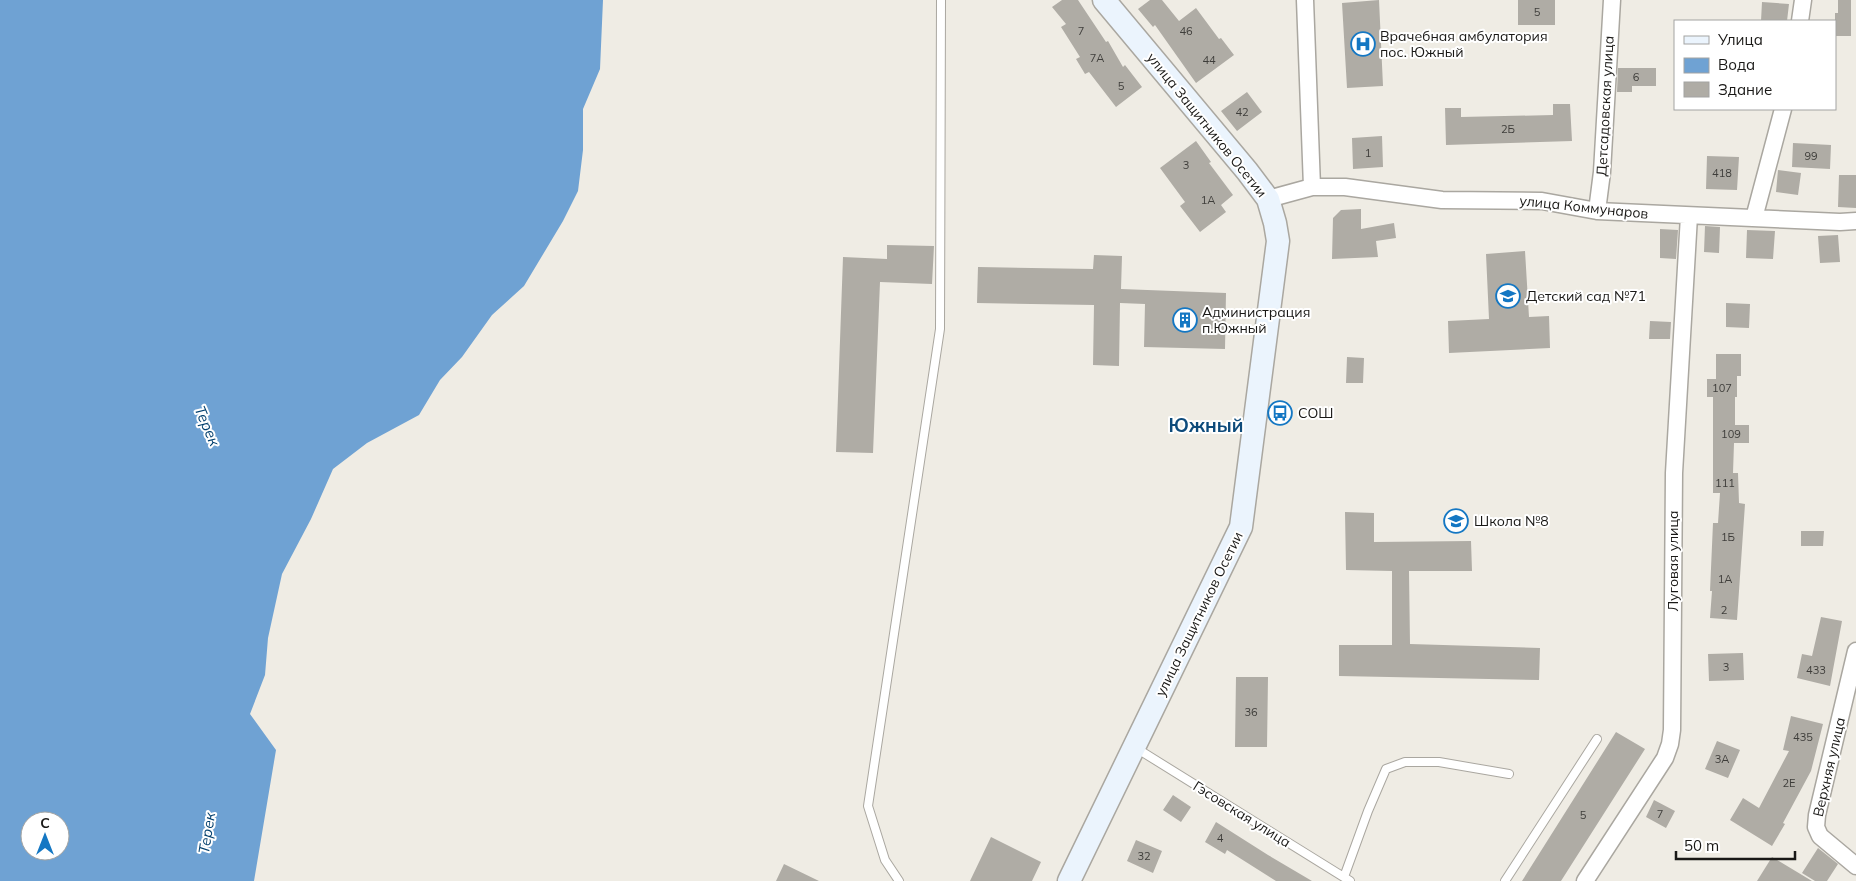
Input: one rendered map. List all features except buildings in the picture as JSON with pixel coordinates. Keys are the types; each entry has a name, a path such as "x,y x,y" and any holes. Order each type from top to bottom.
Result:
{"street":[{"name":"улица Защитников Осетии","path":"1069,881 1241,527 1278,241 1268,199 1247,171 1104,0"},
{"path":"1305,0 1312,187"},
{"name":"Детсадовская улица","path":"1597,211 1602,172 1612,0"},
{"path":"1800,20 1803,0"},
{"path":"1754,218 1783,110"},
{"name":"улица Коммунаров","path":"1268,199 1312,187 1345,186 1442,200 1542,201 1597,211 1856,222"},
{"name":"Луговая улица","path":"1585,881 1665,758 1670,744 1672,730 1674,473 1688,216"},
{"name":"Верхняя улица","path":"1856,652 1816,814 1816,827 1820,836 1856,866"}],"lane":[{"path":"899,881 885,860 868,806 940,329 941,0"},
{"path":"1505,881 1596,739"},
{"name":"Гэсовская улица","path":"1134,747 1347,879"},
{"path":"1347,879 1368,811 1386,769 1406,762 1439,762 1509,774"}],"water":[{"name":"Терек","path":"0,0 603,0 600,69 583,109 583,150 578,191 563,221 524,286 492,315 462,357 440,380 419,415 367,443 333,469 311,519 282,574 268,638 265,675 250,714 276,750 254,881 0,881"}],"place":[{"name":"Врачебная амбулатория пос. Южный","path":"1363,44"},
{"name":"Детский сад №71","path":"1508,296"},
{"name":"Администрация п.Южный","path":"1185,320"},
{"name":"СОШ","path":"1280,413"},
{"name":"Школа №8","path":"1456,521"}],"district":[{"name":"Южный","path":"1206,425"}]}
